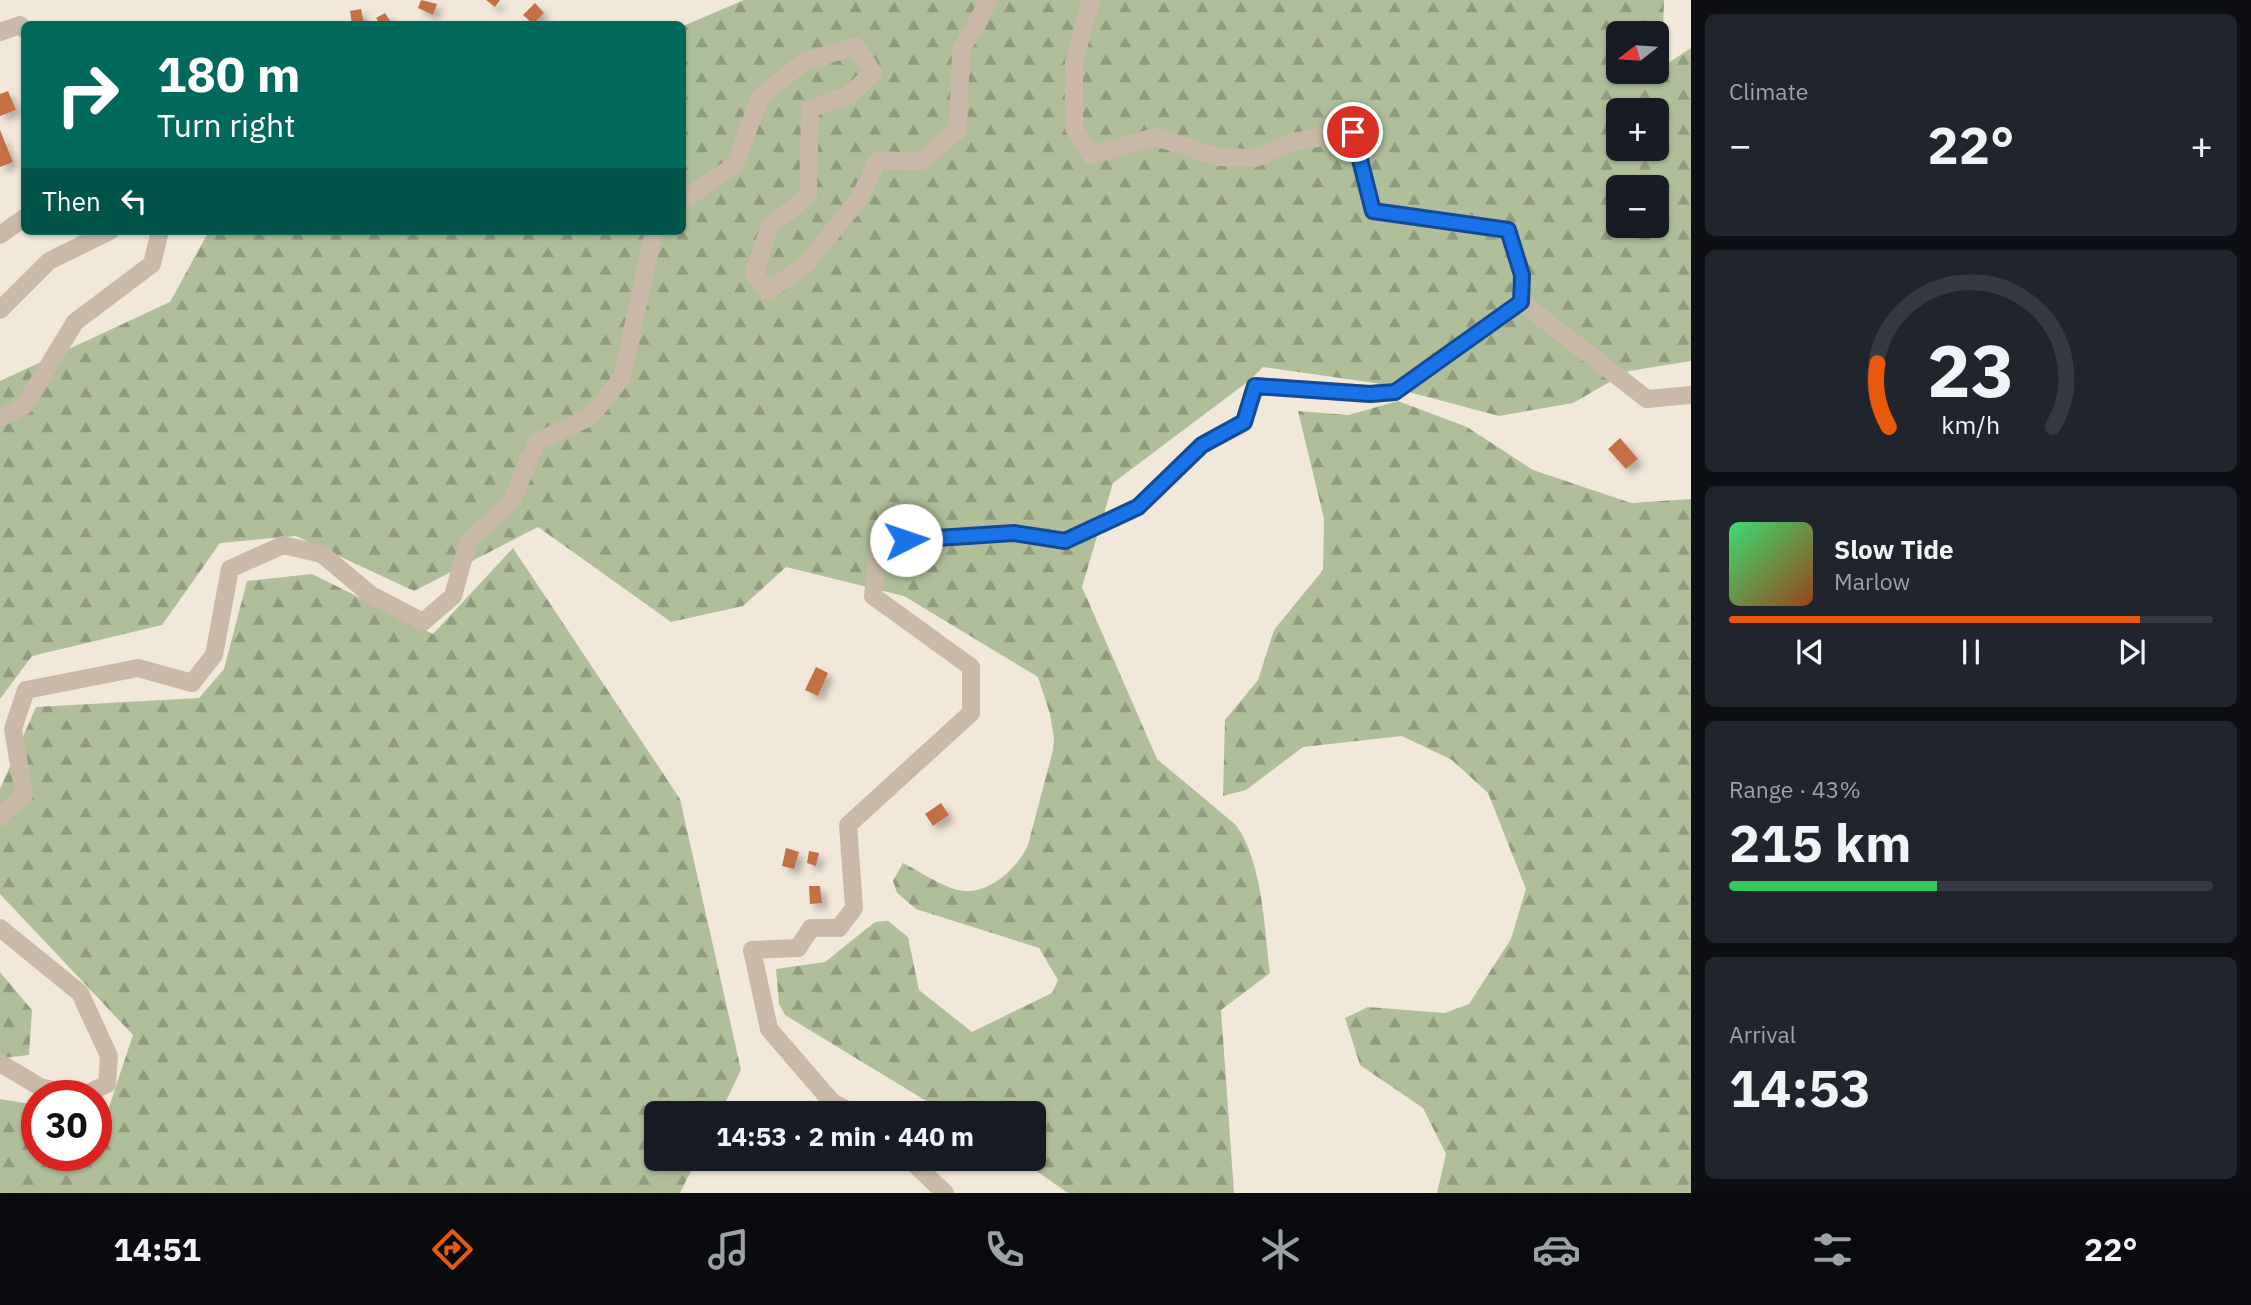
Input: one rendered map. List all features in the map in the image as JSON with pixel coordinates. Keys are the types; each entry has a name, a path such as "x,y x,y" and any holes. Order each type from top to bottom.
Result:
{"street":[{"path":"686,198 735,165 760,97 804,62 856,46 873,74 849,96 810,110 808,196 770,226 754,273 768,291 803,267 858,201 878,160 920,162 958,130 961,50 989,0"},
{"path":"1091,0 1074,62 1074,128 1091,155 1155,137 1218,157 1256,158 1293,142 1353,132 1373,211 1508,230 1522,275 1521,302"},
{"path":"0,32 21,26"},
{"path":"0,235 21,220"},
{"path":"0,310 49,261 102,235"},
{"path":"0,418 24,406 75,322 152,264 159,235"},
{"path":"0,817 24,795 13,729 26,690 138,668 192,683 214,654 230,569 283,545 322,554 371,595 423,622 453,596 468,542 512,501 536,442 590,417 622,378 653,235"},
{"path":"1521,302 1647,399 1691,395"},
{"path":"831,1101 769,1029 752,950 798,948 811,928 839,928 854,908 848,825 971,713 971,667 873,596 879,542 1014,533 1065,541 1138,507 1202,445 1244,422 1255,386 1370,394 1395,392 1521,302"},
{"path":"0,928 80,993 109,1056 107,1080"},
{"path":"0,1063 28,1080"},
{"path":"922,1171 945,1193"}],"green space":[{"path":"744,0 1664,0 1663,21 1606,21 1606,84 1670,84 1670,62 1691,48 1691,361 1629,371 1573,403 1499,416 1375,383 1263,367 1250,380 1113,483 1082,587 1157,759 1236,825 1252,858 1261,896 1270,973 1221,1010 1234,1193 1068,1193 1036,1171 1046,1171 1046,1101 926,1101 785,1015 779,1004 776,969 825,962 875,922 888,921 908,937 919,990 972,1032 1052,993 1058,980 1039,948 916,909 897,893 893,881 903,863 945,886 969,891 980,889 1009,872 1023,854 1028,845 1054,739 1050,714 1038,677 904,596 786,567 743,606 671,622 538,527 414,591 296,536 220,543 162,625 32,656 0,699 0,381 170,302 207,235 686,235 686,25"},
{"path":"1398,401 1467,427 1533,470 1631,503 1691,499 1691,1193 1437,1193 1446,1154 1423,1108 1360,1065 1345,1018 1368,1007 1445,1013 1469,1004 1511,939 1526,889 1488,793 1452,760 1402,736 1303,747 1246,790 1223,796 1225,720 1258,680 1274,630 1323,570 1324,519 1298,411 1348,415"},
{"path":"513,548 680,799 741,1070 726,1101 644,1101 644,1171 691,1171 680,1193 0,1193 0,1099 21,1102 21,1171 112,1171 112,1098 133,1035 0,894 0,789 36,707 199,698 224,669 247,581 312,574 433,634"},
{"path":"0,972 32,1010 29,1055 3,1058 0,1055"}],"building":[{"path":"421,0 437,4 433,15 418,8"},
{"path":"486,0 500,0 495,7"},
{"path":"535,3 544,13 536,21 530,21 523,15"},
{"path":"361,9 363,21 352,21 350,11"},
{"path":"385,13 390,21 378,21 376,18"},
{"path":"8,91 16,110 0,116 0,94"},
{"path":"0,130 13,162 0,167"},
{"path":"1620,438 1638,459 1626,469 1608,449"},
{"path":"816,667 828,673 818,696 805,690"},
{"path":"941,803 949,815 933,826 925,814"},
{"path":"786,848 799,852 794,869 782,866"},
{"path":"809,851 819,853 816,866 807,863"},
{"path":"809,886 820,886 822,903 810,904"}],"route":[{"path":"906,540 1014,533 1065,541 1138,507 1202,445 1244,422 1255,386 1299,391 1370,394 1395,392 1521,302 1522,275 1508,230 1373,211 1353,132"}]}
